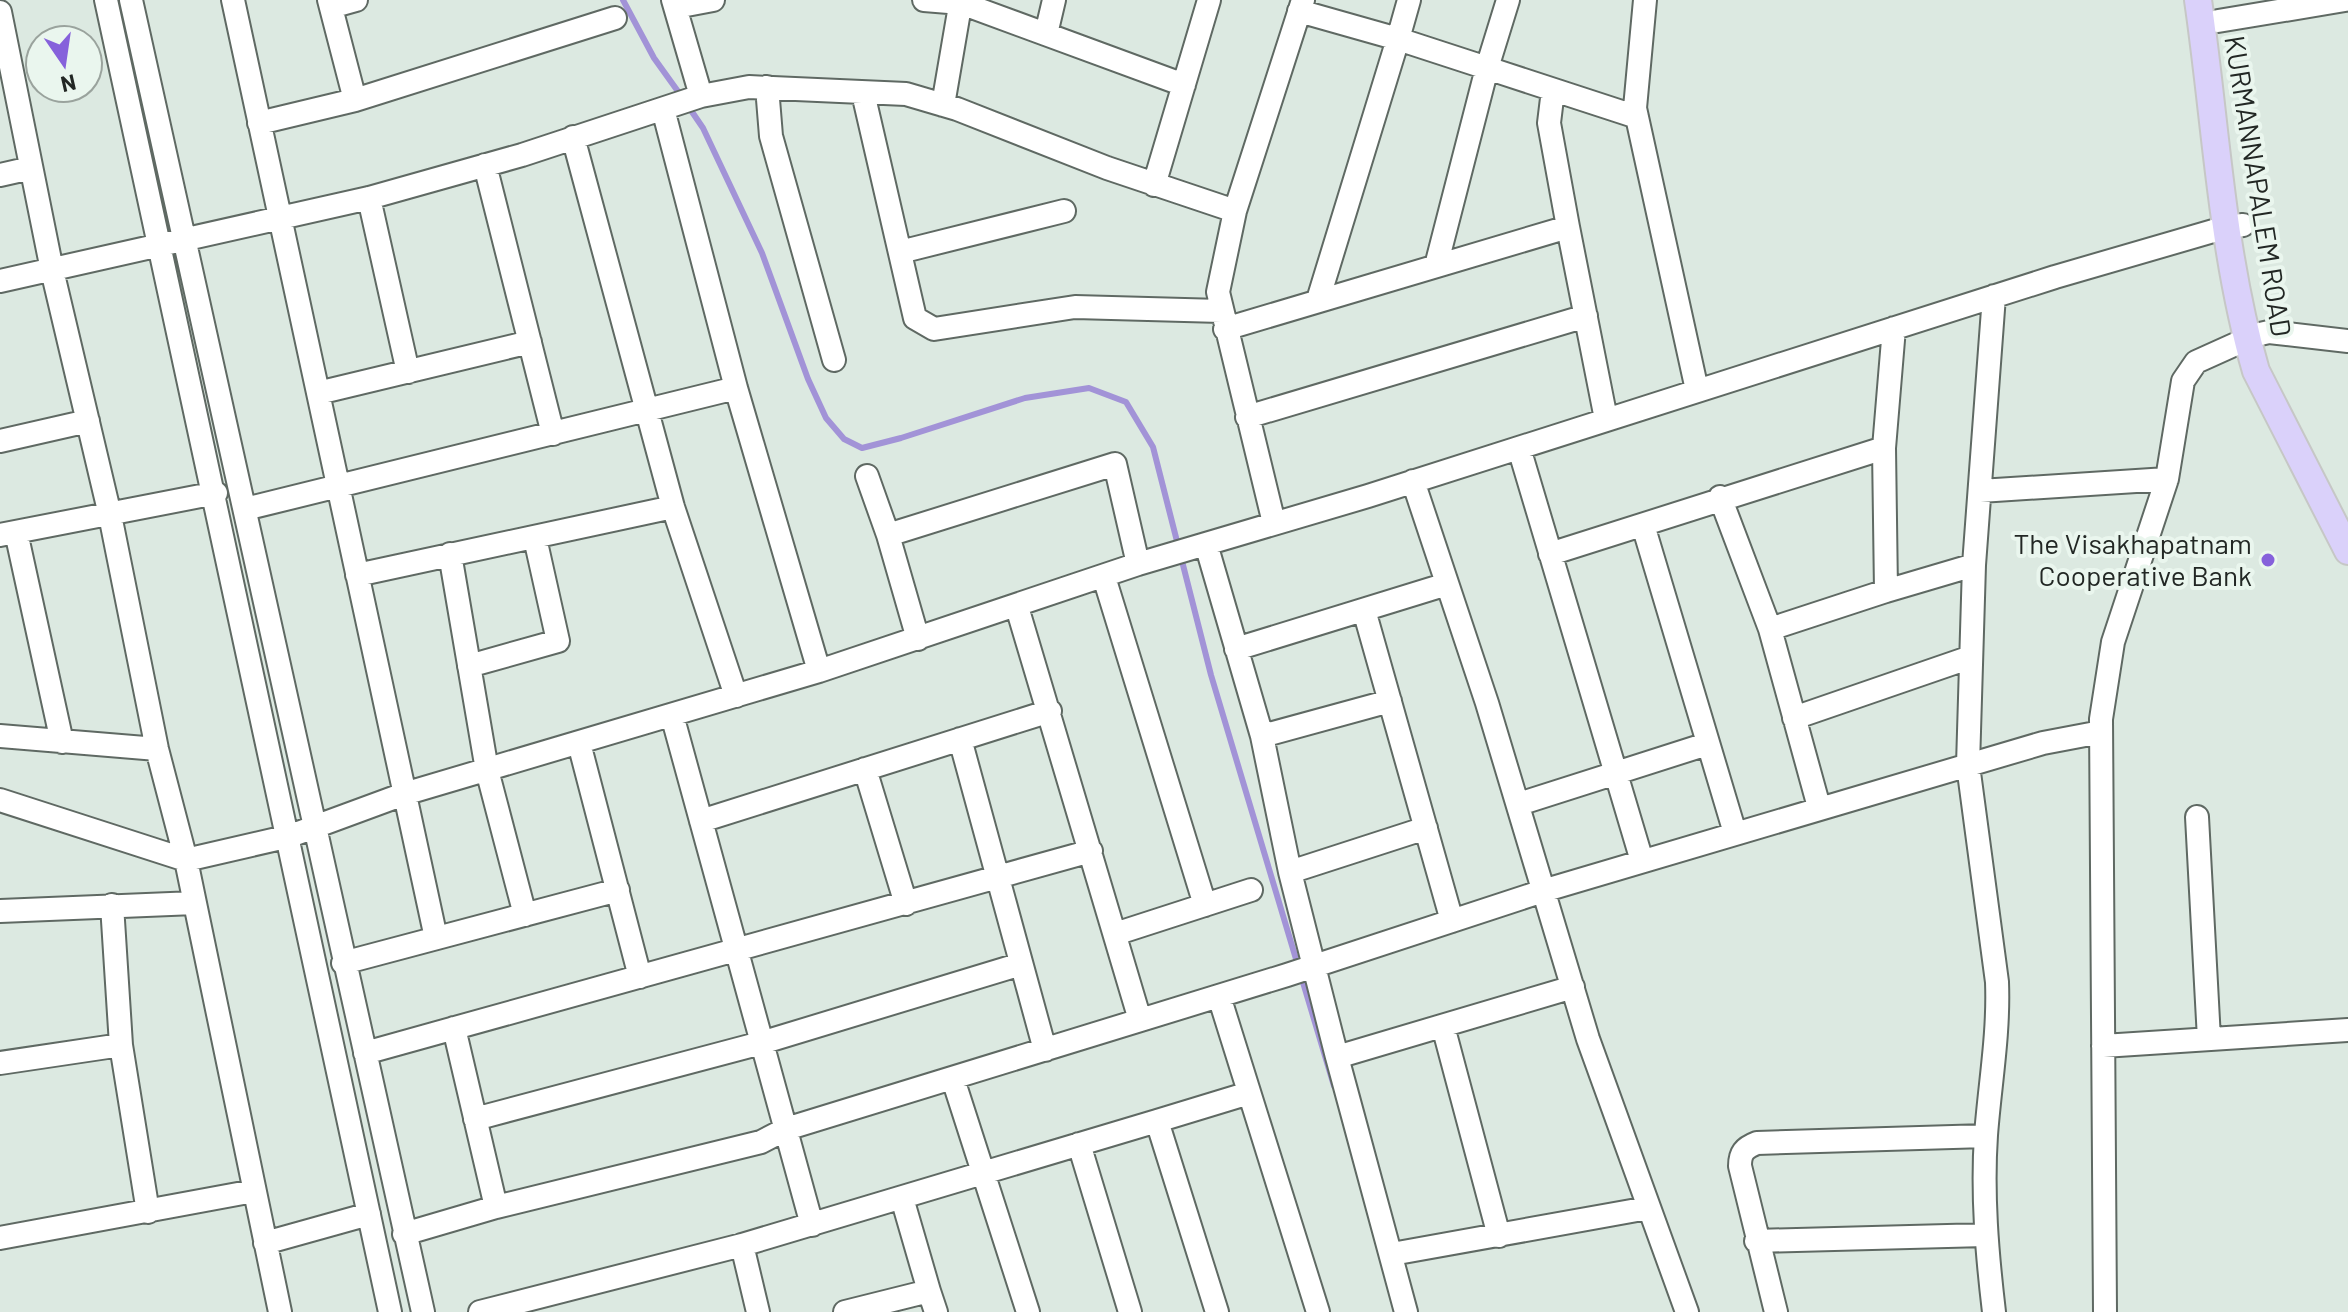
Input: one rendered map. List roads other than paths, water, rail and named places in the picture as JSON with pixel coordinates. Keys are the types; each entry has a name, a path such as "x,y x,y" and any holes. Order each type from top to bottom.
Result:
{"main road":[{"name":"KURMANNAPALEM ROAD","path":"2198,0 2256,371 2348,551"},
{"path":"2216,11 2235,226"},
{"path":"2253,337 2348,518"}],"street":[{"path":"106,0 216,493 390,1312"},
{"path":"131,0 423,1312"},
{"path":"233,0 436,938"},
{"path":"355,100 330,3 356,0"},
{"path":"713,0 674,4 682,103 736,388 819,671"},
{"path":"924,0 961,2 1184,85"},
{"path":"1046,34 1054,0"},
{"path":"1154,185 1209,0"},
{"path":"1318,300 1409,0"},
{"path":"1436,266 1487,68 1508,0"},
{"path":"1645,0 1637,117 1697,390"},
{"path":"2216,11 2345,0"},
{"path":"943,105 961,2"},
{"path":"1274,523 1218,292 1235,211 1301,5 1637,117"},
{"path":"0,12 4,56 110,515 157,749 186,860 280,1312"},
{"path":"259,123 355,100 615,18"},
{"path":"767,87 771,136 834,360"},
{"path":"0,281 369,198 682,103 767,87 906,94 943,105 1154,185 1235,211"},
{"path":"1553,90 1549,123 1606,419"},
{"path":"863,93 915,318 934,329 1075,307 1223,320 1318,300 1568,227"},
{"path":"573,137 673,507 736,696"},
{"path":"485,165 553,434"},
{"path":"0,175 31,168"},
{"path":"369,198 408,372"},
{"path":"900,252 1064,211"},
{"path":"0,800 186,860 290,836 404,794 819,671 1138,564 1519,448 1994,296 2235,226"},
{"path":"1994,296 1974,565 1968,765 1998,998 1986,1136 1985,1235 1994,1312"},
{"path":"1247,417 1586,316"},
{"path":"1886,591 1884,448 1894,328"},
{"path":"2105,1312 2101,732 2113,642 2167,479 2188,370 2196,362 2269,332 2348,341"},
{"path":"318,393 530,342"},
{"path":"245,509 736,388"},
{"path":"0,441 88,421"},
{"path":"1519,448 1642,861"},
{"path":"1550,554 1720,497 1884,448"},
{"path":"888,535 1115,464 1138,564"},
{"path":"867,476 888,535 918,639"},
{"path":"1980,491 2167,479"},
{"path":"1413,481 1546,890 1588,1039 1687,1312"},
{"path":"62,742 8,534 216,493"},
{"path":"1720,497 1770,629 1819,807"},
{"path":"357,575 673,507"},
{"path":"1643,525 1735,833"},
{"path":"469,666 558,641 535,538"},
{"path":"1189,550 1236,649 1262,736 1290,872 1304,969 1337,1057 1406,1312"},
{"path":"450,554 487,770 525,915"},
{"path":"1770,629 1974,565"},
{"path":"1104,577 1205,905"},
{"path":"1236,649 1447,584"},
{"path":"1017,607 1140,1020"},
{"path":"1364,610 1452,921"},
{"path":"1794,718 1971,657"},
{"path":"1262,736 1390,701"},
{"path":"701,821 1050,711"},
{"path":"672,715 812,1225"},
{"path":"404,1234 496,1207 761,1142 786,1129 1219,996 1546,890 2043,743 2101,732"},
{"path":"0,736 157,749"},
{"path":"960,739 1045,1050"},
{"path":"579,743 640,977"},
{"path":"1519,804 1707,744"},
{"path":"865,769 906,904"},
{"path":"2197,817 2209,1039"},
{"path":"1290,872 1426,828"},
{"path":"365,1053 1091,851"},
{"path":"343,963 618,890"},
{"path":"1115,934 1251,890"},
{"path":"0,911 195,903"},
{"path":"112,905 121,1045 148,1212"},
{"path":"475,1119 761,1043 1021,964"},
{"path":"1337,1057 1573,987"},
{"path":"1219,996 1318,1312"},
{"path":"1443,1026 1499,1236"},
{"path":"454,1028 496,1207"},
{"path":"2103,1046 2348,1030"},
{"path":"0,1063 121,1045"},
{"path":"953,1079 1028,1312"},
{"path":"480,1312 742,1245 1249,1093"},
{"path":"1157,1121 1217,1312"},
{"path":"1776,1312 1756,1241 1740,1166 1740,1155 1747,1147 1757,1143 1986,1136"},
{"path":"1079,1144 1130,1312"},
{"path":"0,1238 254,1191"},
{"path":"845,1312 933,1301 902,1198"},
{"path":"1392,1254 1648,1208"},
{"path":"265,1243 369,1214"},
{"path":"1756,1241 1985,1235"},
{"path":"742,1245 758,1312"}],"waterway":[{"path":"623,0 654,58 682,97"},
{"path":"688,106 703,128 762,253 808,379 826,418 844,439 862,448 1025,398 1089,388 1126,402 1153,447 1211,675 1334,1086"}],"place":[{"name":"The Visakhapatnam Cooperative Bank","path":"2268,560"}]}
